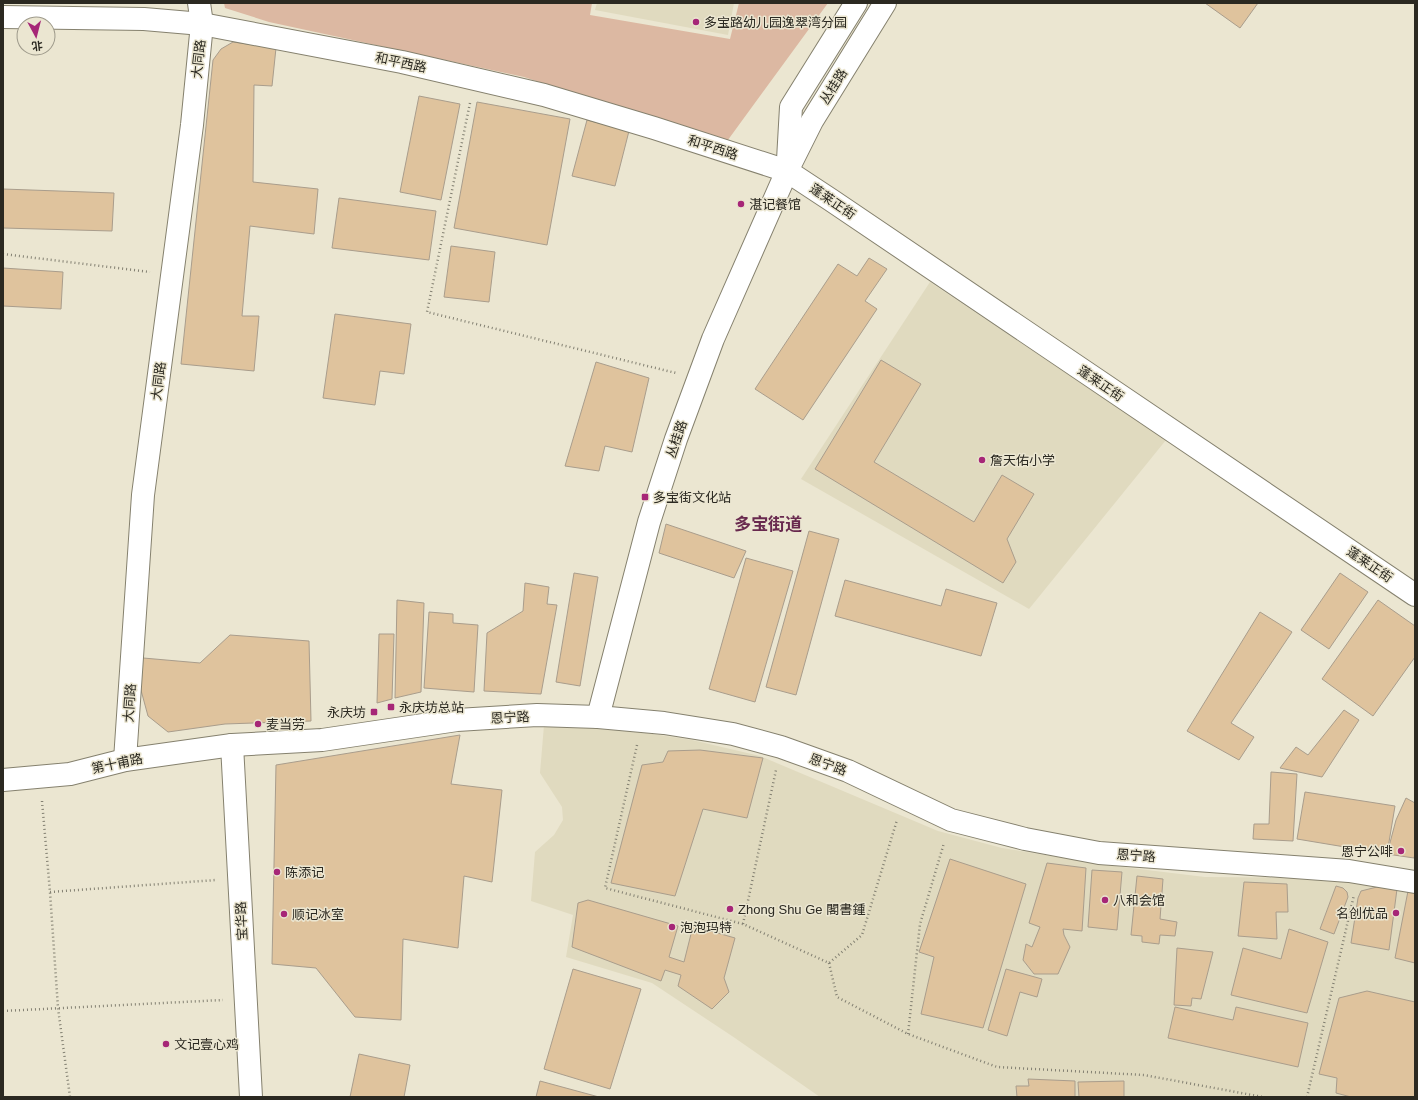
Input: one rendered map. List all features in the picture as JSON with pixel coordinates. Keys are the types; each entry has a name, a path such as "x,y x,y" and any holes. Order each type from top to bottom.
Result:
{"street":[{"name":"大同路","path":"125,760 143,495 192,124 202,24 199,3"},
{"name":"丛桂路","path":"787,172 791,107 856,3"},
{"name":"丛桂路","path":"598,717 649,522 676,439 713,339 787,172 812,121 885,3"},
{"name":"和平西路","path":"3,17 144,19 202,24 402,62 544,95 654,128 787,172"},
{"name":"蓬莱正街","path":"787,172 837,204 1415,595"},
{"name":"恩宁路","path":"232,745 322,740 458,720 537,715 598,717 664,723 733,734 781,747 848,772 951,820 1025,839 1099,853 1341,870 1415,882"},
{"name":"第十甫路","path":"3,780 70,774 125,760 232,745"},
{"name":"宝华路","path":"232,745 251,1097"}],"path":[{"path":"475,79 426,312 698,379"},
{"path":"3,254 172,274"},
{"path":"642,721 605,888 742,924 829,963"},
{"path":"742,924 781,747"},
{"path":"40,777 58,1008 70,1097"},
{"path":"829,963 862,935 904,797"},
{"path":"908,1034 920,924 951,820"},
{"path":"1308,1097 1359,873"},
{"path":"50,892 239,879"},
{"path":"829,963 837,997 908,1034 997,1067 1144,1075 1263,1097"},
{"path":"3,1011 246,999"}],"shaded area":[{"path":"224,3 592,3 590,15 730,39 739,3 828,3 725,144 524,77 269,22 225,8"},
{"name":"多宝路幼儿园逸翠湾分园","path":"597,3 734,3 728,35 595,10"},
{"name":"詹天佑小学","path":"930,282 1166,440 1029,609 801,479"},
{"path":"544,725 633,731 692,740 760,756 938,831 1002,848 1106,865 1205,877 1346,878 1415,891 1415,1097 820,1097 652,983 566,957 573,915 531,901 535,852 554,835 563,820 562,807 540,773"}],"building":[{"path":"1205,3 1258,3 1240,28"},
{"path":"233,42 276,48 272,86 254,85 253,182 318,189 314,234 250,226 242,316 259,316 254,371 181,364 213,60 221,49"},
{"path":"419,96 460,104 441,200 400,192"},
{"path":"477,102 570,119 547,245 454,228"},
{"path":"587,120 629,131 615,186 572,176"},
{"path":"3,189 114,193 112,231 3,228"},
{"path":"339,198 436,211 429,260 332,248"},
{"path":"451,246 495,252 489,302 444,297"},
{"path":"869,258 887,269 865,301 877,309 803,420 755,389 838,264 857,276"},
{"path":"3,268 63,272 61,309 3,306"},
{"path":"335,314 411,324 404,374 380,371 375,405 323,398"},
{"path":"881,360 921,384 874,462 974,522 1002,475 1034,494 1007,539 1016,562 1003,583 815,469"},
{"path":"596,362 649,378 632,452 605,446 599,471 565,466"},
{"path":"666,524 746,551 734,578 659,553"},
{"path":"809,531 839,539 796,695 766,687"},
{"path":"746,558 793,571 755,702 709,689"},
{"path":"574,573 598,577 580,686 556,682"},
{"path":"1340,573 1368,592 1329,649 1301,630"},
{"path":"845,580 941,606 946,589 997,603 981,656 835,616"},
{"path":"525,583 549,587 547,604 557,605 541,694 484,691 487,633 523,611"},
{"path":"397,600 424,603 421,692 395,698"},
{"path":"1378,600 1415,626 1415,657 1373,716 1322,679"},
{"path":"429,612 453,614 453,623 478,625 474,692 424,688"},
{"path":"1260,612 1292,632 1231,723 1254,737 1239,760 1187,731"},
{"path":"379,634 394,634 392,699 377,703"},
{"path":"230,635 309,641 311,721 225,724 168,732 148,716 132,657 200,663"},
{"path":"1344,710 1359,720 1322,777 1280,768 1296,747 1308,755"},
{"path":"460,735 451,784 502,790 492,882 464,876 458,948 403,939 401,1020 355,1017 316,968 272,964 276,765"},
{"path":"700,750 763,758 747,818 703,809 675,896 611,883 642,765 663,762 668,751"},
{"path":"1271,772 1297,774 1293,841 1253,839 1254,824 1269,824"},
{"path":"1305,792 1395,806 1387,854 1297,839"},
{"path":"1406,798 1415,803 1414,858 1387,854 1396,820"},
{"path":"950,859 1026,884 983,1028 921,1014 934,957 919,952"},
{"path":"1047,863 1086,868 1082,931 1063,929 1064,935 1070,947 1058,974 1034,974 1023,960 1026,944 1032,947 1040,927 1029,923"},
{"name":"八和会馆","path":"1092,870 1122,872 1117,930 1088,927"},
{"path":"1137,876 1163,879 1160,919 1177,922 1175,936 1160,935 1159,944 1142,942 1142,936 1131,935"},
{"path":"1244,882 1287,884 1288,912 1276,912 1277,939 1238,936"},
{"path":"1336,886 1343,888 1347,892 1348,897 1334,934 1320,929"},
{"path":"1377,887 1397,889 1389,950 1351,943 1358,898 1361,891"},
{"path":"1408,891 1415,892 1415,963 1395,958"},
{"path":"588,900 678,926 669,957 684,962 693,926 735,938 724,978 729,992 712,1009 678,986 681,975 665,970 661,981 572,947 578,903"},
{"path":"1289,929 1328,942 1307,1013 1231,995 1243,948 1281,959"},
{"path":"1177,948 1213,952 1201,999 1192,998 1191,1006 1174,1005"},
{"path":"573,969 641,989 610,1089 544,1069"},
{"path":"1006,969 1042,979 1037,997 1020,992 1007,1036 988,1030"},
{"path":"1367,991 1415,1002 1415,1097 1351,1097 1336,1093 1337,1078 1319,1074 1339,998"},
{"path":"1175,1007 1233,1020 1236,1007 1308,1023 1298,1067 1168,1038"},
{"path":"359,1054 410,1065 404,1097 350,1097"},
{"path":"1028,1079 1075,1081 1075,1097 1017,1097 1016,1086 1029,1086"},
{"path":"540,1081 599,1097 536,1097"},
{"path":"1124,1081 1124,1097 1079,1097 1078,1082"}],"place":[{"name":"多宝路幼儿园逸翠湾分园","path":"696,22"},
{"name":"湛记餐馆","path":"741,204"},
{"name":"詹天佑小学","path":"982,460"},
{"name":"多宝街文化站","path":"645,497"},
{"name":"永庆坊总站","path":"391,707"},
{"name":"永庆坊","path":"374,712"},
{"name":"麦当劳","path":"258,724"},
{"name":"恩宁公啡","path":"1401,851"},
{"name":"陈添记","path":"277,872"},
{"name":"八和会馆","path":"1105,900"},
{"name":"Zhong Shu Ge 閣書鍾","path":"730,909"},
{"name":"名创优品","path":"1396,913"},
{"name":"顺记冰室","path":"284,914"},
{"name":"泡泡玛特","path":"672,927"},
{"name":"文记壹心鸡","path":"166,1044"}],"district":[{"name":"多宝街道","path":"768,524"}]}
